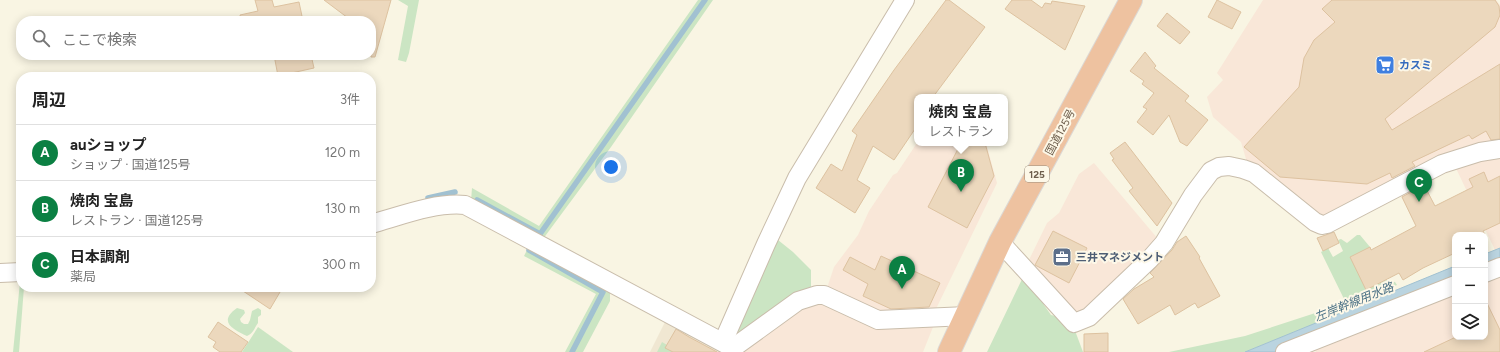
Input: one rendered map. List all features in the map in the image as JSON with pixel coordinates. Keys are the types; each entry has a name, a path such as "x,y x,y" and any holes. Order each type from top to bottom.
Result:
{"highway":[{"name":"国道125号","path":"949,352 1000,242 1131,0"}],"street":[{"path":"729,347 766,244 797,178 905,0"},
{"path":"1000,242 1074,322 1089,317 1149,260 1164,243 1193,194 1212,172 1219,167 1229,166 1243,169 1254,174 1315,222 1322,225 1327,224 1442,164 1480,152 1500,149"},
{"path":"376,223 436,206 453,204 465,205 729,347"},
{"path":"1488,272 1500,267"},
{"path":"0,273 16,272"},
{"path":"1285,352 1452,286"},
{"path":"729,347 798,301 817,294 824,295 878,320 967,316"}],"shaded area":[{"path":"1263,0 1496,0 1500,5 1500,248 1495,250 1488,235 1488,232 1486,232 1452,160 1420,175 1436,208 1413,220 1397,188 1334,220 1313,213 1248,166 1241,142 1213,117 1207,97 1223,80 1217,73"},
{"path":"915,146 987,146 997,183 934,313 878,316 827,288 834,267 858,235 869,211 893,175 897,173"},
{"path":"1094,163 1158,239 1088,311 1077,314 1028,262 1047,223 1059,213 1079,174"},
{"path":"1500,267 1500,352 1316,352 1312,341 1452,286 1452,340 1488,340 1488,272"},
{"path":"807,297 878,320 937,317 923,352 732,352"},
{"path":"671,315 732,352 650,352 665,322"}],"green space":[{"path":"398,0 419,0 406,62 398,60 408,6"},
{"path":"698,0 713,0 611,147 543,239 471,201 472,188 539,226"},
{"path":"1357,235 1360,235 1370,247 1366,290 1386,280 1395,282 1397,285 1365,298 1346,303 1321,252 1328,248 1333,257 1343,251 1338,240 1341,239 1347,243"},
{"path":"778,240 793,252 811,270 811,289 735,336"},
{"path":"529,246 610,288 610,301 583,352 565,352 596,294 524,256"},
{"path":"1024,275 1041,293 1044,305 1051,315 1064,318 1074,328 1083,352 987,352"},
{"path":"19,292 24,292 19,352 13,352"},
{"path":"1346,303 1349,310 1245,352 1169,352 1245,336"},
{"path":"237,308 244,310 245,313 240,319 244,324 248,324 252,311 258,308 261,310 261,315 258,317 258,323 253,332 247,336 233,328 228,321 228,317"},
{"path":"258,327 293,352 242,352"},
{"path":"662,342 667,345 673,352 657,352"}],"water":[{"path":"1500,248 1500,260 1488,266 1488,253"},
{"path":"1452,267 1452,280 1277,352 1245,352"}],"building":[{"path":"255,0 272,0 274,7 299,2 302,16 240,16 258,11"},
{"path":"324,0 391,0 376,53 376,16 345,16"},
{"path":"946,0 949,0 985,27 935,94 914,94 914,130 894,160 873,146 857,180 870,188 855,213 816,188 831,164 842,171 857,135 852,131 894,70"},
{"path":"1012,0 1031,0 1042,8 1045,3 1051,4 1052,1 1085,6 1065,50 1005,9"},
{"path":"1217,0 1241,12 1232,29 1208,17"},
{"path":"1332,0 1495,0 1499,6 1500,15 1495,27 1385,119 1392,130 1500,64 1500,139 1491,140 1486,131 1472,139 1469,135 1412,162 1415,166 1392,178 1390,173 1367,184 1280,177 1244,147 1299,87 1304,58 1314,40 1335,22 1322,9"},
{"path":"1167,13 1190,32 1180,44 1157,26"},
{"path":"1145,52 1156,66 1154,68 1189,96 1185,101 1208,120 1187,146 1180,142 1169,115 1153,135 1137,122 1147,109 1143,107 1154,93 1142,84 1144,81 1130,71"},
{"path":"275,60 312,60 314,68 296,72 277,72"},
{"path":"1125,142 1172,203 1157,226 1129,191 1133,188 1112,160 1114,159 1110,153"},
{"path":"962,146 986,146 994,176 967,228 928,207 959,147 961,148"},
{"path":"1484,172 1488,182 1500,176 1500,223 1484,232 1452,232 1452,254 1423,268 1403,280 1399,273 1366,290 1350,257 1370,247 1371,250 1416,226 1402,197 1424,185 1435,206 1473,187 1469,179"},
{"path":"1053,231 1087,248 1069,283 1035,265"},
{"path":"1334,232 1339,243 1323,251 1317,238"},
{"path":"1186,236 1200,257 1199,258 1220,296 1198,308 1195,303 1175,315 1170,305 1138,324 1123,299 1134,289 1154,277 1150,273 1172,250 1177,242"},
{"path":"881,256 940,283 929,307 891,309 863,296 868,284 843,270 850,257 875,270"},
{"path":"244,292 280,292 270,309"},
{"path":"1488,305 1500,330 1500,352 1424,352 1452,339 1488,340"},
{"path":"218,322 248,342 241,352 220,352 213,347 216,342 208,337"},
{"path":"676,329 717,352 673,352 665,348"},
{"path":"1108,333 1108,352 1084,352 1084,334"}],"waterway":[{"path":"477,200 540,234 705,0"},
{"path":"428,198 455,192"},
{"path":"529,250 603,292 572,352"}],"place":[{"name":"カスミ","path":"1385,65"},
{"name":"焼肉 宝島","path":"961,192"},
{"name":"日本調剤","path":"1419,202"},
{"name":"三井マネジメント","path":"1062,257"},
{"name":"auショップ","path":"902,289"}],"water label":[{"name":"左岸幹線用水路","path":"1354,302"}]}
